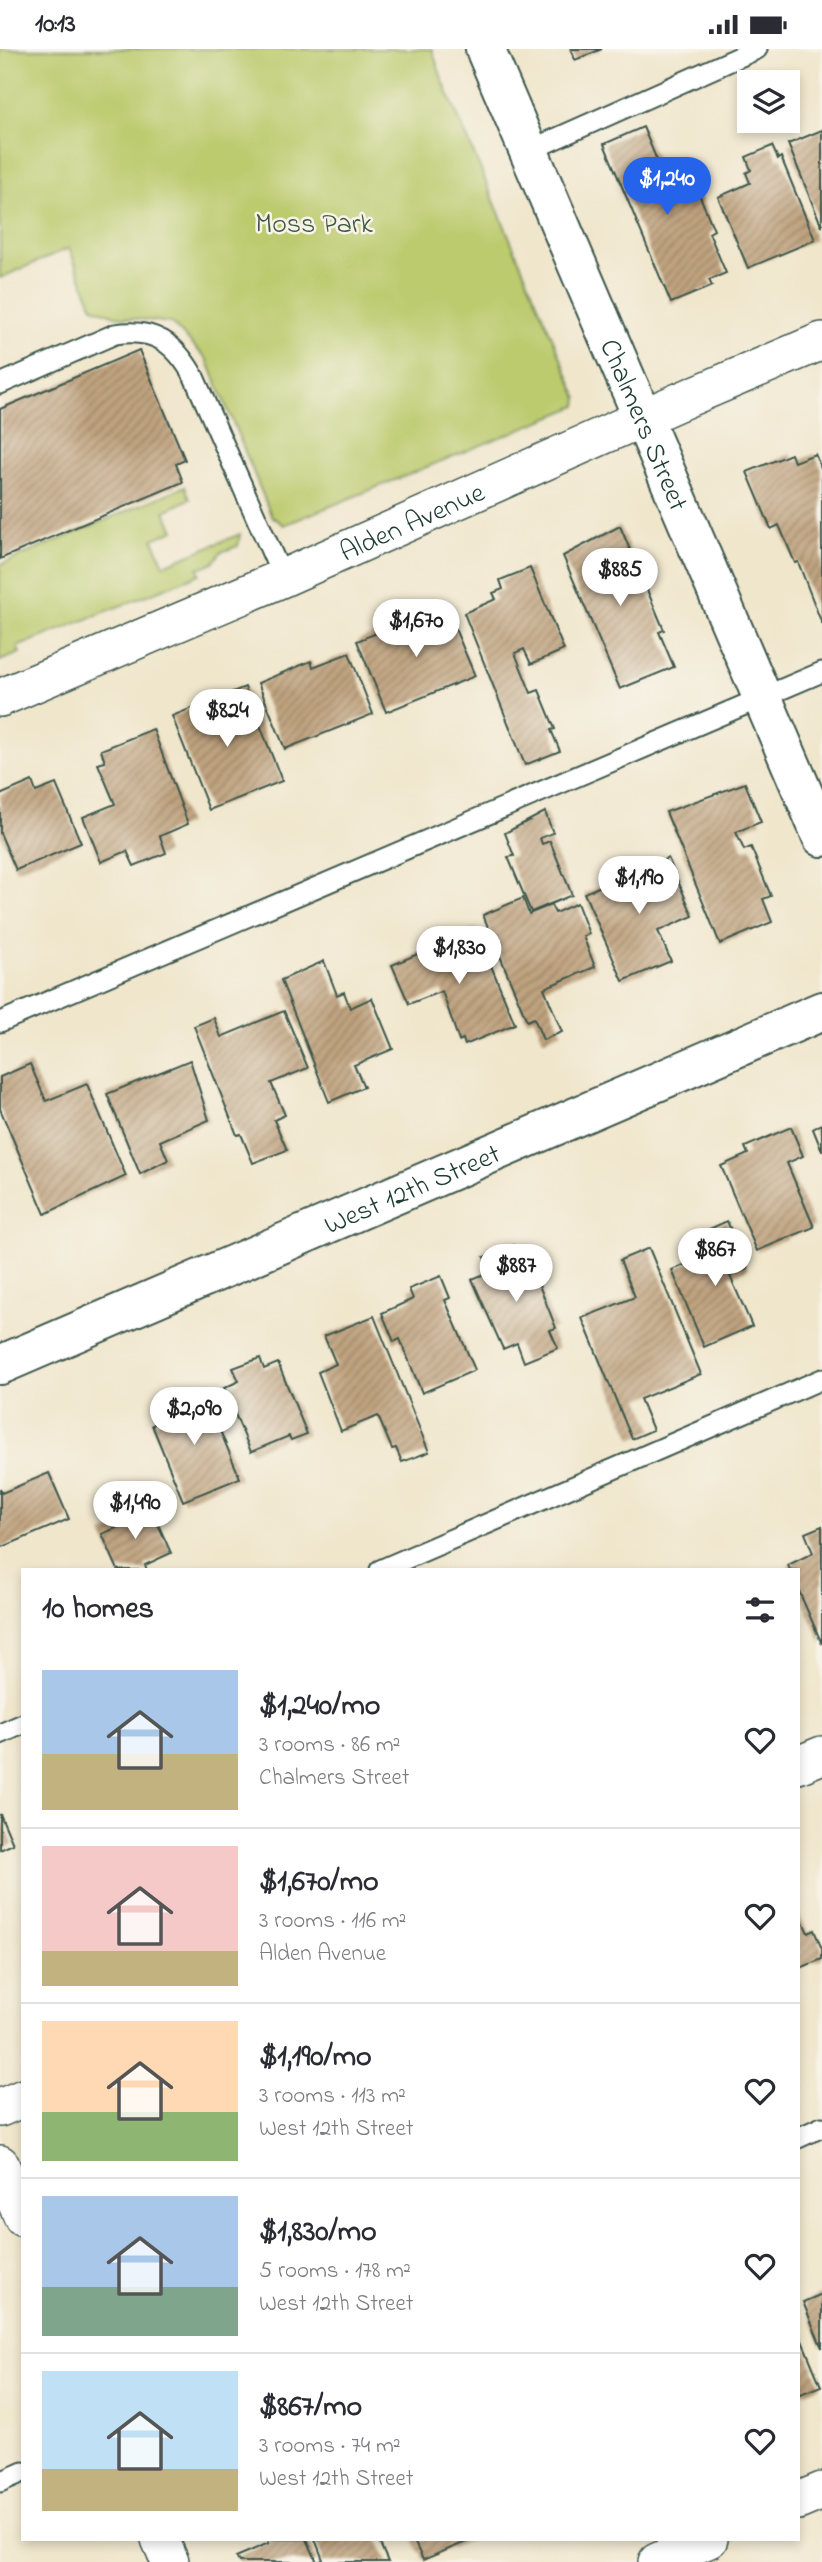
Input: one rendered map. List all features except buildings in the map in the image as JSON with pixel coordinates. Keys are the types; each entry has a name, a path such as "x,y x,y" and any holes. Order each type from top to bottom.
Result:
{"street":[{"name":"Chalmers Street","path":"485,49 822,837"},
{"name":"Alden Avenue","path":"0,698 283,578 822,341"},
{"name":"West 12th Street","path":"0,1365 822,1011"},
{"path":"800,1764 822,1755"},
{"path":"0,2108 21,2099"},
{"path":"0,2164 21,2213"},
{"path":"800,2500 822,2491"},
{"path":"161,2541 170,2562"},
{"path":"657,2562 704,2541"}],"lane":[{"path":"528,151 757,49"},
{"path":"0,384 115,334 135,331 158,337 181,355 194,377 283,578"},
{"path":"0,1022 822,672"},
{"path":"385,1568 822,1379"},
{"path":"0,1734 21,1725"},
{"path":"800,2137 822,2127"},
{"path":"0,2482 21,2473"}],"green space":[{"name":"Moss Park","path":"0,49 432,49 442,79 578,398 577,406 284,525 271,515 207,359 171,323 115,316 93,307 69,248 0,278"},
{"path":"185,486 190,499 165,511 174,530 153,539 164,565 240,534 238,546 221,552 213,563 198,568 200,574 17,647 20,653 0,661 0,565"}]}
